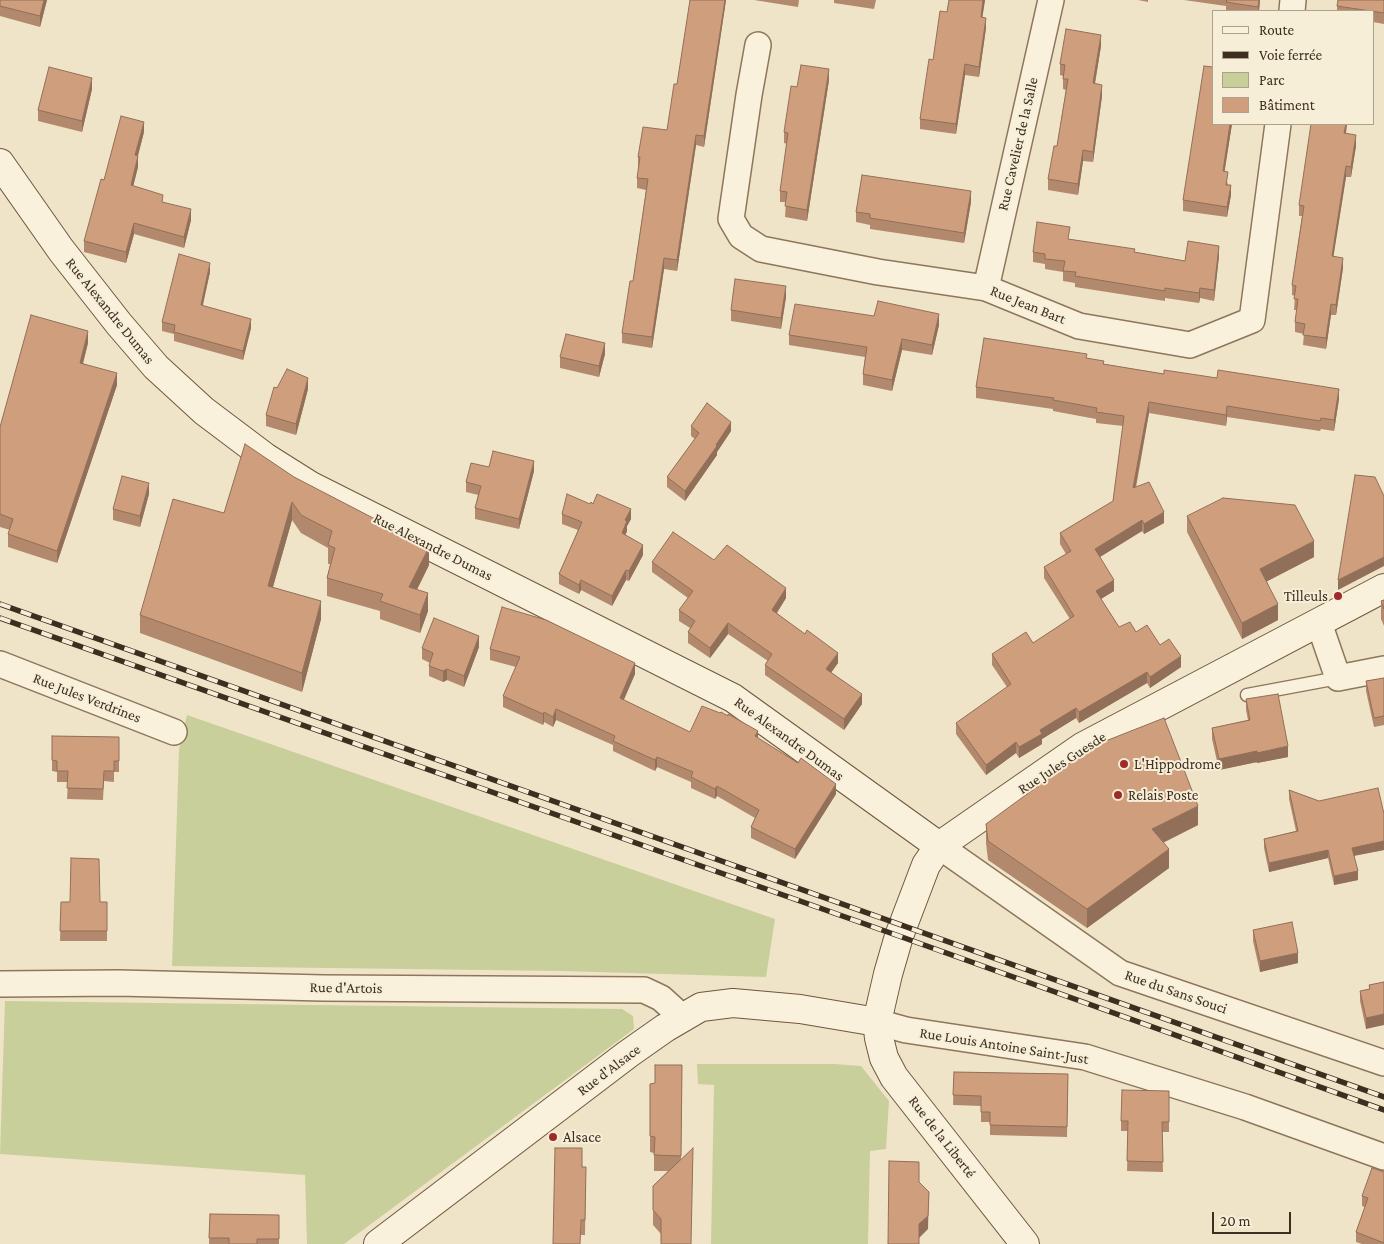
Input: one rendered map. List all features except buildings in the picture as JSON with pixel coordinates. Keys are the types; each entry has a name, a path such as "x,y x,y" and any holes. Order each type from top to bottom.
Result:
{"street":[{"name":"Rue Cavelier de la Salle","path":"986,288 1050,0"},
{"name":"Rue Jean Bart","path":"758,45 731,219 741,236 761,249 878,272 986,288 1079,326 1190,345 1252,320 1278,125"},
{"name":"Rue Alexandre Dumas","path":"0,163 60,250 156,367 204,411 265,457 311,486 733,698 939,846"},
{"name":"Rue Jules Guesde","path":"877,1022 899,936 926,865 939,846 1082,747 1384,588"},
{"path":"1319,623 1338,678 1384,669"},
{"path":"0,664 0,680"},
{"name":"Rue Jules Verdrines","path":"0,664 174,732"},
{"name":"Rue du Sans Souci","path":"939,846 1120,974 1384,1063"},
{"name":"Rue d'Artois","path":"0,984 118,983 323,988 644,990 661,998 682,1018"},
{"name":"Rue d'Alsace","path":"378,1244 584,1087 682,1018 701,1007 733,1003 800,1009 877,1022"},
{"name":"Rue Louis Antoine Saint-Just","path":"877,1022 906,1030 1085,1057 1245,1107 1384,1157"},
{"name":"Rue de la Liberté","path":"877,1022 884,1058 894,1077 1025,1244"}],"lane":[{"path":"1247,695 1338,678"}],"green space":[{"path":"187,715 775,919 766,977 562,971 172,966 179,749"},
{"path":"5,1001 622,1009 633,1016 634,1029 344,1244 307,1244 305,1175 0,1154"},
{"path":"697,1064 835,1064 861,1066 889,1101 886,1149 870,1151 868,1244 711,1244 714,1085 698,1084"}],"railway":[{"path":"0,604 1384,1097"},
{"path":"0,618 1384,1110"}],"place":[{"name":"Tilleuls","path":"1338,596"},
{"name":"L'Hippodrome","path":"1124,764"},
{"name":"Relais Poste","path":"1118,795"},
{"name":"Alsace","path":"553,1137"}]}
